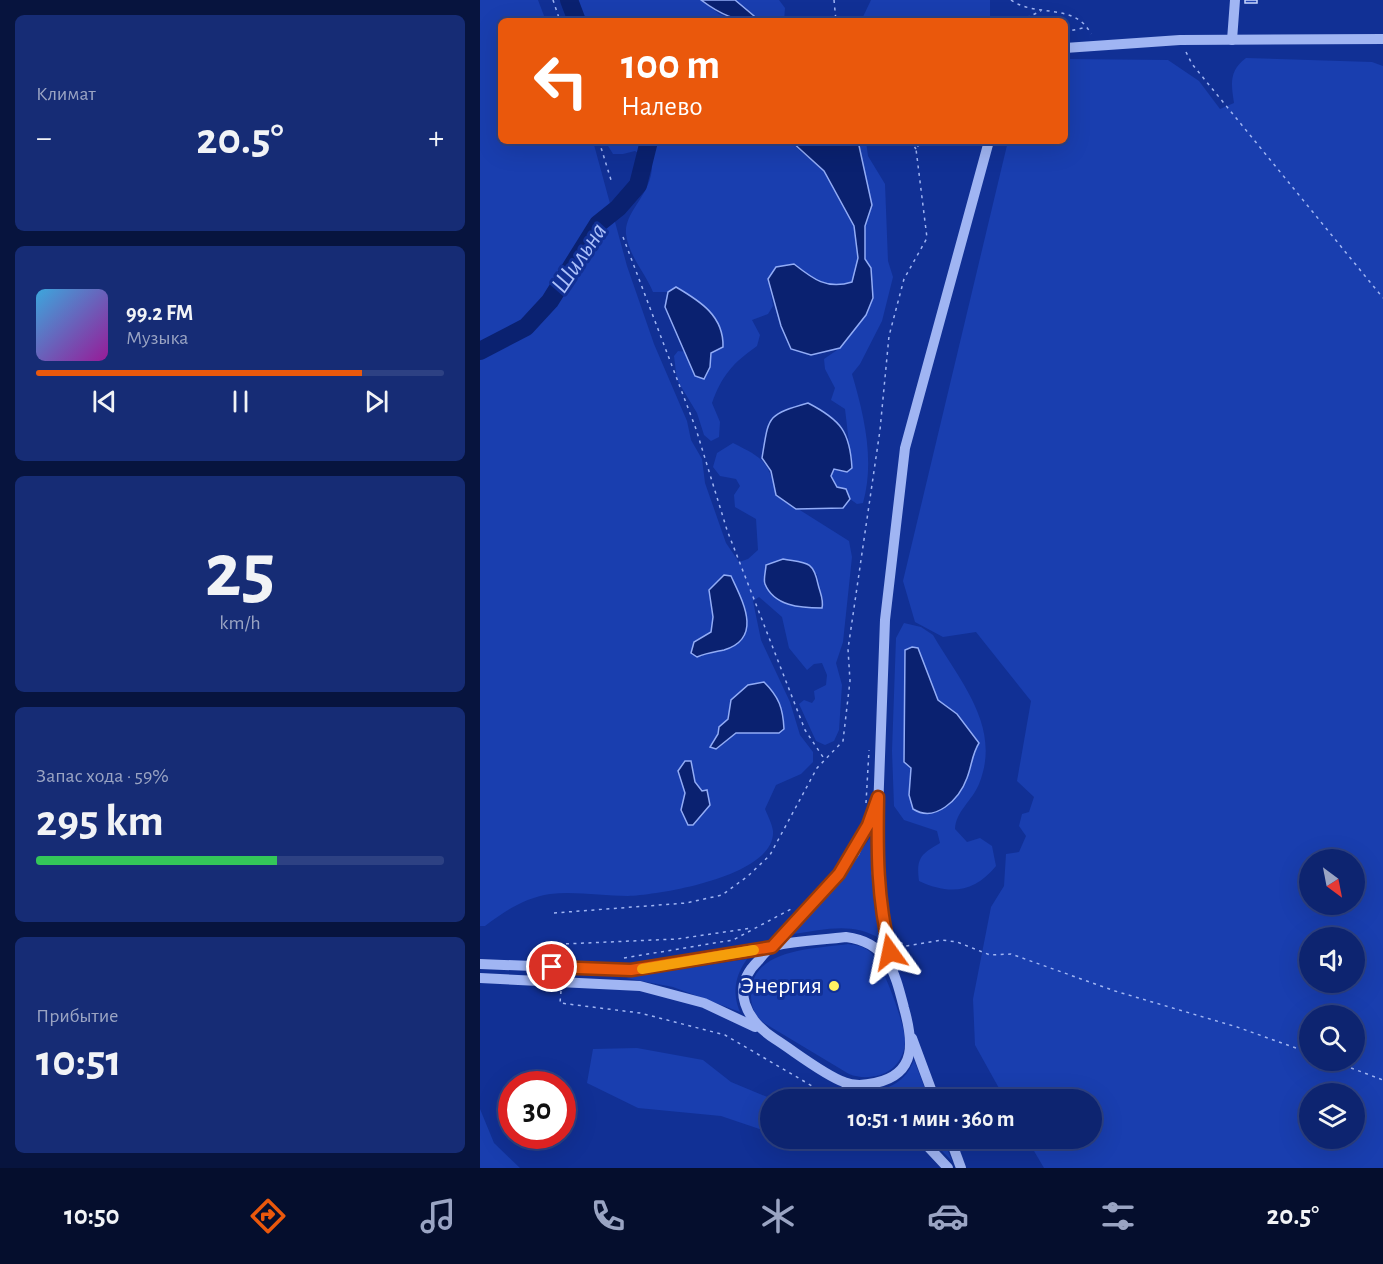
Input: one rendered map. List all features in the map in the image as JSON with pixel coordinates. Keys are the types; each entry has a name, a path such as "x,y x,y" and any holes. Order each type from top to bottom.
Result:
{"street":[{"path":"1232,40 1235,0"},
{"path":"1068,48 1180,40 1383,39"},
{"path":"931,1089 912,1037 894,968 886,935 876,866 885,620 905,448 988,144"},
{"path":"758,1028 748,1015 742,990 752,966 839,874 868,825 878,797"},
{"path":"480,964 631,970 846,937 859,938 878,950 894,968"},
{"path":"480,978 640,986 704,1003 758,1028 852,1089"},
{"path":"843,1082 870,1084 894,1077 909,1057 912,1037"},
{"path":"930,1149 948,1168"},
{"path":"954,1149 961,1168"}],"path":[{"path":"553,0 559,18"},
{"path":"834,0 836,18"},
{"path":"1011,0 1022,8 1069,12 1087,27 1097,46"},
{"path":"1027,18 1042,11"},
{"path":"1068,31 1087,27"},
{"path":"1180,40 1192,64 1383,298"},
{"path":"600,144 611,180"},
{"path":"554,913 686,903 722,895 770,855 792,819 806,786 817,768 843,741 847,721 848,649 880,430 889,336 904,279 927,238 916,149 912,144"},
{"path":"916,149 919,144"},
{"path":"623,237 696,429 727,530 805,730 826,760"},
{"path":"863,811 869,744"},
{"path":"618,960 733,940 801,903"},
{"path":"565,960 563,944 677,939 753,928"},
{"path":"886,935 906,946 942,940 957,942 990,955 1011,954 1115,991 1237,1027 1299,1049"},
{"path":"561,990 560,1003 640,1013 725,1035 817,1089"},
{"path":"1359,1071 1383,1080"}],"shaded area":[{"path":"480,0 538,0 545,18 498,18 498,144 594,144 627,266 654,344 687,421 691,440 702,459 705,483 726,543 739,562 748,559 758,550 756,519 735,507 734,495 740,486 736,479 720,476 713,467 717,453 733,443 763,462 771,475 776,495 849,541 852,557 843,642 836,663 842,685 839,730 834,741 825,745 816,741 799,704 804,700 812,703 815,699 814,691 826,685 827,675 822,663 814,664 807,670 789,648 782,617 759,597 753,601 761,640 790,702 800,735 813,752 813,762 801,774 776,785 765,809 773,831 769,847 756,860 737,871 689,887 628,896 550,894 515,906 485,926 480,926","holes":["817,574 823,601 822,608 800,608 774,598 770,588","709,590 724,650 712,651 697,657 694,642 711,632 713,617","731,700 779,733 736,733 716,749 710,746 718,734 719,727 728,719","695,782 702,791 681,810 685,793"]},
{"path":"576,0 701,0 719,14 729,18 581,18"},
{"path":"701,0 735,0 756,18 736,18 715,10"},
{"path":"735,0 779,0 785,8 784,18 756,18"},
{"path":"871,0 990,0 990,18 862,18"},
{"path":"1246,58 1372,62 1383,66 1383,1168 1044,1168 1033,1149 1102,1149 1102,1089 999,1089 975,1045 973,999 991,907 1004,886 1006,854 1019,852 1026,836 1019,826 1022,814 1029,812 1034,797 1017,781 1031,701 976,632 943,637 915,622 903,581 1007,144 1068,144 1068,59 1168,60 1199,81 1220,109 1234,103 1232,78"},
{"path":"607,144 792,144 824,171 854,226 858,258 852,282 829,284 808,275 768,279 773,306 768,314 752,320 760,335 757,346 729,370 716,393 712,403 720,422 719,437 711,441 704,435 697,413 677,380 674,356 678,351 687,352 695,376 710,367 711,353 676,287 668,292 653,292 634,257 626,234 630,217 648,183 652,162 635,151 613,154"},
{"path":"794,144 859,144 872,205 865,226 865,259 871,268 873,298 866,315 840,348 811,355 791,349 781,326 768,279 776,267 794,264 821,282 835,285 852,282 858,258 854,226 824,171"},
{"path":"859,144 866,144 868,156 885,184 888,261 893,277 882,321 860,364 852,374 864,421 868,454 863,503 857,504 850,499 846,489 837,487 831,476 834,469 847,472 852,468 845,409 831,400 835,388 825,369 824,359 840,348 871,268 865,259 865,226 872,205"},
{"path":"676,287 709,311 715,318 722,336 723,347 711,353 710,367 704,379 695,376 665,307 668,292"},
{"path":"808,403 829,415 842,428 849,445 852,468 847,472 834,469 831,476 837,487 846,489 850,499 843,508 796,509 776,495 771,471 762,458 766,433 772,419 784,411"},
{"path":"783,559 803,562 811,567 822,596 822,608 789,604 781,601 769,591 764,582 766,565"},
{"path":"724,575 731,576 740,596 747,618 747,628 744,637 736,644 724,650 697,657 691,653 694,642 711,632 713,617 709,590"},
{"path":"904,623 921,627 933,635 966,688 982,724 985,763 979,784 961,811 955,829 967,842 980,838 992,846 996,866 979,882 960,889 951,890 919,881 918,867 921,858 928,850 940,843 937,831 904,820 894,806 892,751 896,638"},
{"path":"912,647 918,648 938,700 957,714 979,743 967,778 958,794 945,807 930,813 921,813 913,809 909,795 911,768 904,762 905,650"},
{"path":"764,682 779,703 784,729 779,733 736,733 716,749 710,747 718,734 719,727 728,719 731,700 748,685"},
{"path":"685,761 691,761 695,782 702,791 707,790 710,805 693,825 688,825 681,810 685,793 678,771"},
{"path":"870,838 874,905 881,939 870,933 848,928 792,934 828,896"},
{"path":"848,944 864,948 874,957 892,993 904,1032 905,1046 898,1062 891,1070 876,1076 860,1077 849,1074 764,1023 754,1011 752,1003 754,980 761,968 773,960 803,950"},
{"path":"747,959 736,984 736,998 740,1012 673,987 626,978"},
{"path":"637,1048 703,1060 731,1082 760,1094 760,1129 721,1116 638,1108 587,1083 593,1049"},
{"path":"914,1060 925,1089 883,1089 896,1083"},
{"path":"480,1109 498,1149 520,1168 480,1168"},
{"path":"940,1149 947,1149 952,1161"}],"building":[{"path":"1245,0 1257,0 1257,3 1245,3"}],"waterway":[{"name":"Шильна","path":"569,0 576,18"},
{"name":"Шильна","path":"480,351 526,327 550,301 598,224 618,208 638,185 648,144"}],"slow traffic":[{"path":"642,969 754,950"}],"place":[{"name":"Энергия","path":"834,986"}],"route":[{"path":"552,967 631,970 772,947 809,910 855,852 878,797 876,866 880,904 890,952"}]}
